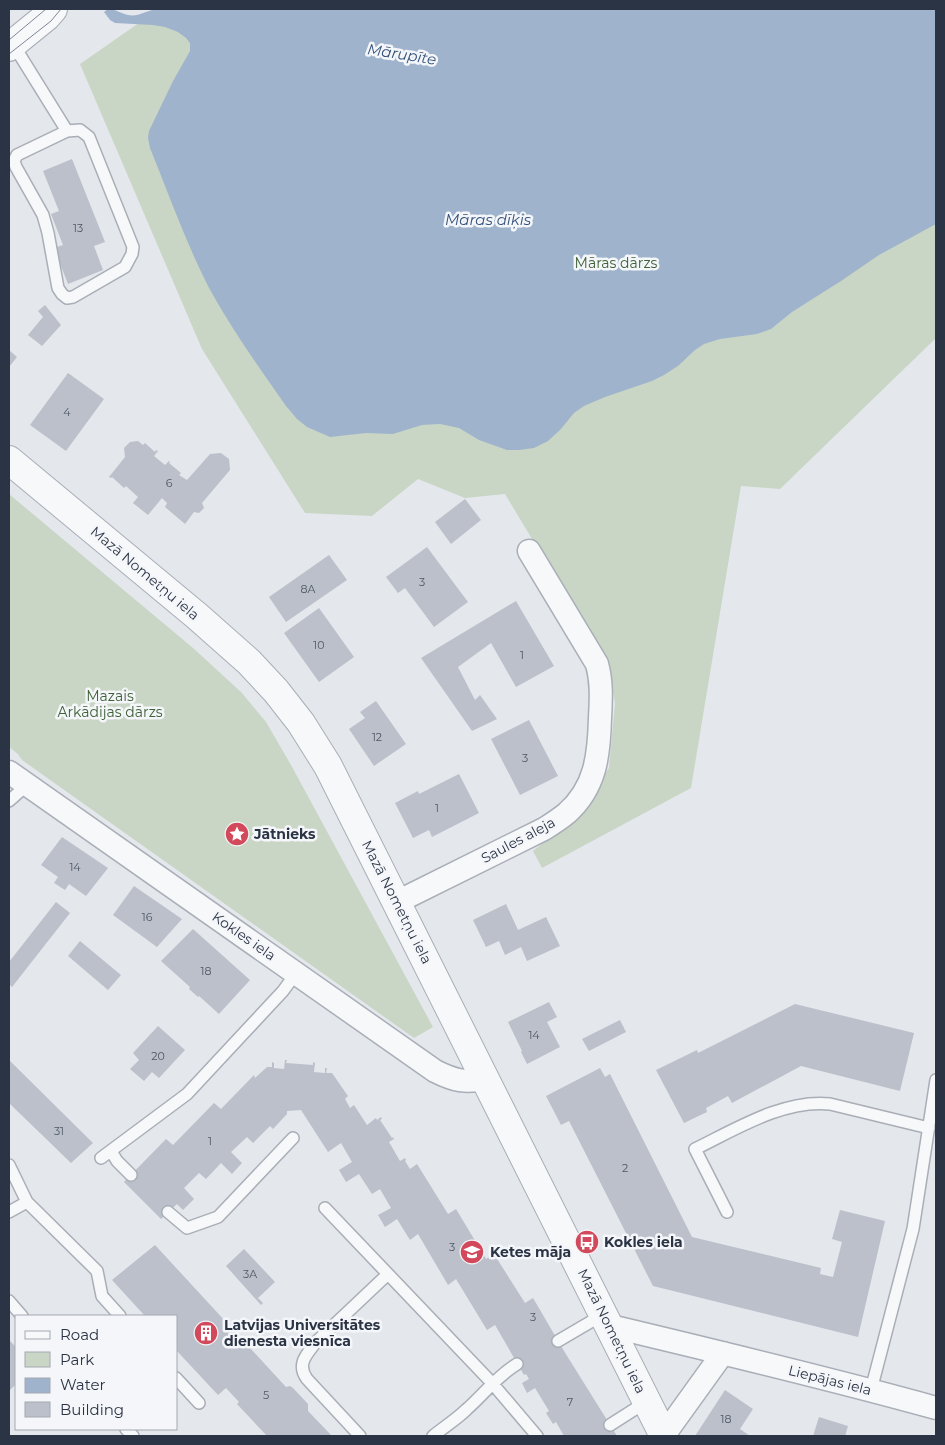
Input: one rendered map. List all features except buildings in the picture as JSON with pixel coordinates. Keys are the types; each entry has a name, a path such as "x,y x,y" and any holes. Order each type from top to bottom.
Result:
{"street":[{"path":"11,45 53,9"},
{"name":"Mazā Nometņu iela","path":"9,460 197,616 249,662 276,691 301,723 328,766 664,1436"},
{"name":"Saules aleja","path":"397,902 544,829 566,814 589,786 596,765 599,743 600,676 597,664 529,552"},
{"name":"Kokles iela","path":"9,772 441,1074 458,1081 470,1082 486,1079"},
{"name":"Liepājas iela","path":"607,1320 723,1353 936,1408"},
{"path":"664,1436 723,1353"}],"lane":[{"path":"11,45 67,131"},
{"path":"80,130 90,137 133,247 132,254 125,266 73,297 67,298 58,288 43,215 14,161 17,155 67,131 80,130"},
{"path":"9,801 27,785"},
{"path":"131,1175 117,1160 106,1155 187,1094 283,991 296,973"},
{"path":"872,1390 912,1229 936,1080"},
{"path":"727,1212 695,1149 764,1116 787,1108 818,1102 929,1128"},
{"path":"168,1212 187,1228 218,1216 293,1138"},
{"path":"9,1165 27,1202 97,1271 102,1296 119,1315"},
{"path":"9,1212 27,1202"},
{"path":"324,1208 492,1383 538,1436"},
{"path":"360,1436 307,1379 303,1373 303,1360 316,1342 388,1274"},
{"path":"9,1301 21,1315"},
{"path":"558,1341 607,1320"},
{"path":"433,1436 466,1410 492,1383 517,1364"},
{"path":"178,1380 199,1402"},
{"path":"610,1424 647,1401"}],"green space":[{"name":"Māras dīķis","path":"159,9 936,9 936,338 780,489 741,486 691,788 542,868 533,851 578,814 609,768 615,703 609,667 505,494 465,498 418,479 372,516 305,513 202,349 80,64"},
{"name":"Mazais Arkādijas dārzs","path":"9,494 193,648 241,692 266,722 433,1027 414,1038 22,760 9,747"}],"water":[{"name":"Māras dīķis","path":"108,9 125,14 139,15 156,9 936,9 936,224 879,255 792,312 771,329 757,334 720,339 704,344 664,375 584,406 574,413 548,441 534,448 507,450 479,440 459,428 440,424 422,425 393,434 366,433 330,437 307,427 297,419 266,378 227,318 209,288 193,254 150,148 149,131 190,51 190,43 178,32 165,27 115,23 104,12"}],"tram line":[{"path":"9,40 46,9"},
{"path":"9,54 51,21 61,9"}],"place":[{"name":"Jātnieks","path":"237,834"},
{"name":"Kokles iela","path":"587,1242"},
{"name":"Ketes māja","path":"472,1252"},
{"name":"Latvijas Universitātes dienesta viesnīca","path":"206,1333"}],"water label":[{"name":"Mārupīte","path":"402,54"}],"park label":[{"name":"Māras dārzs","path":"616,263"}]}
